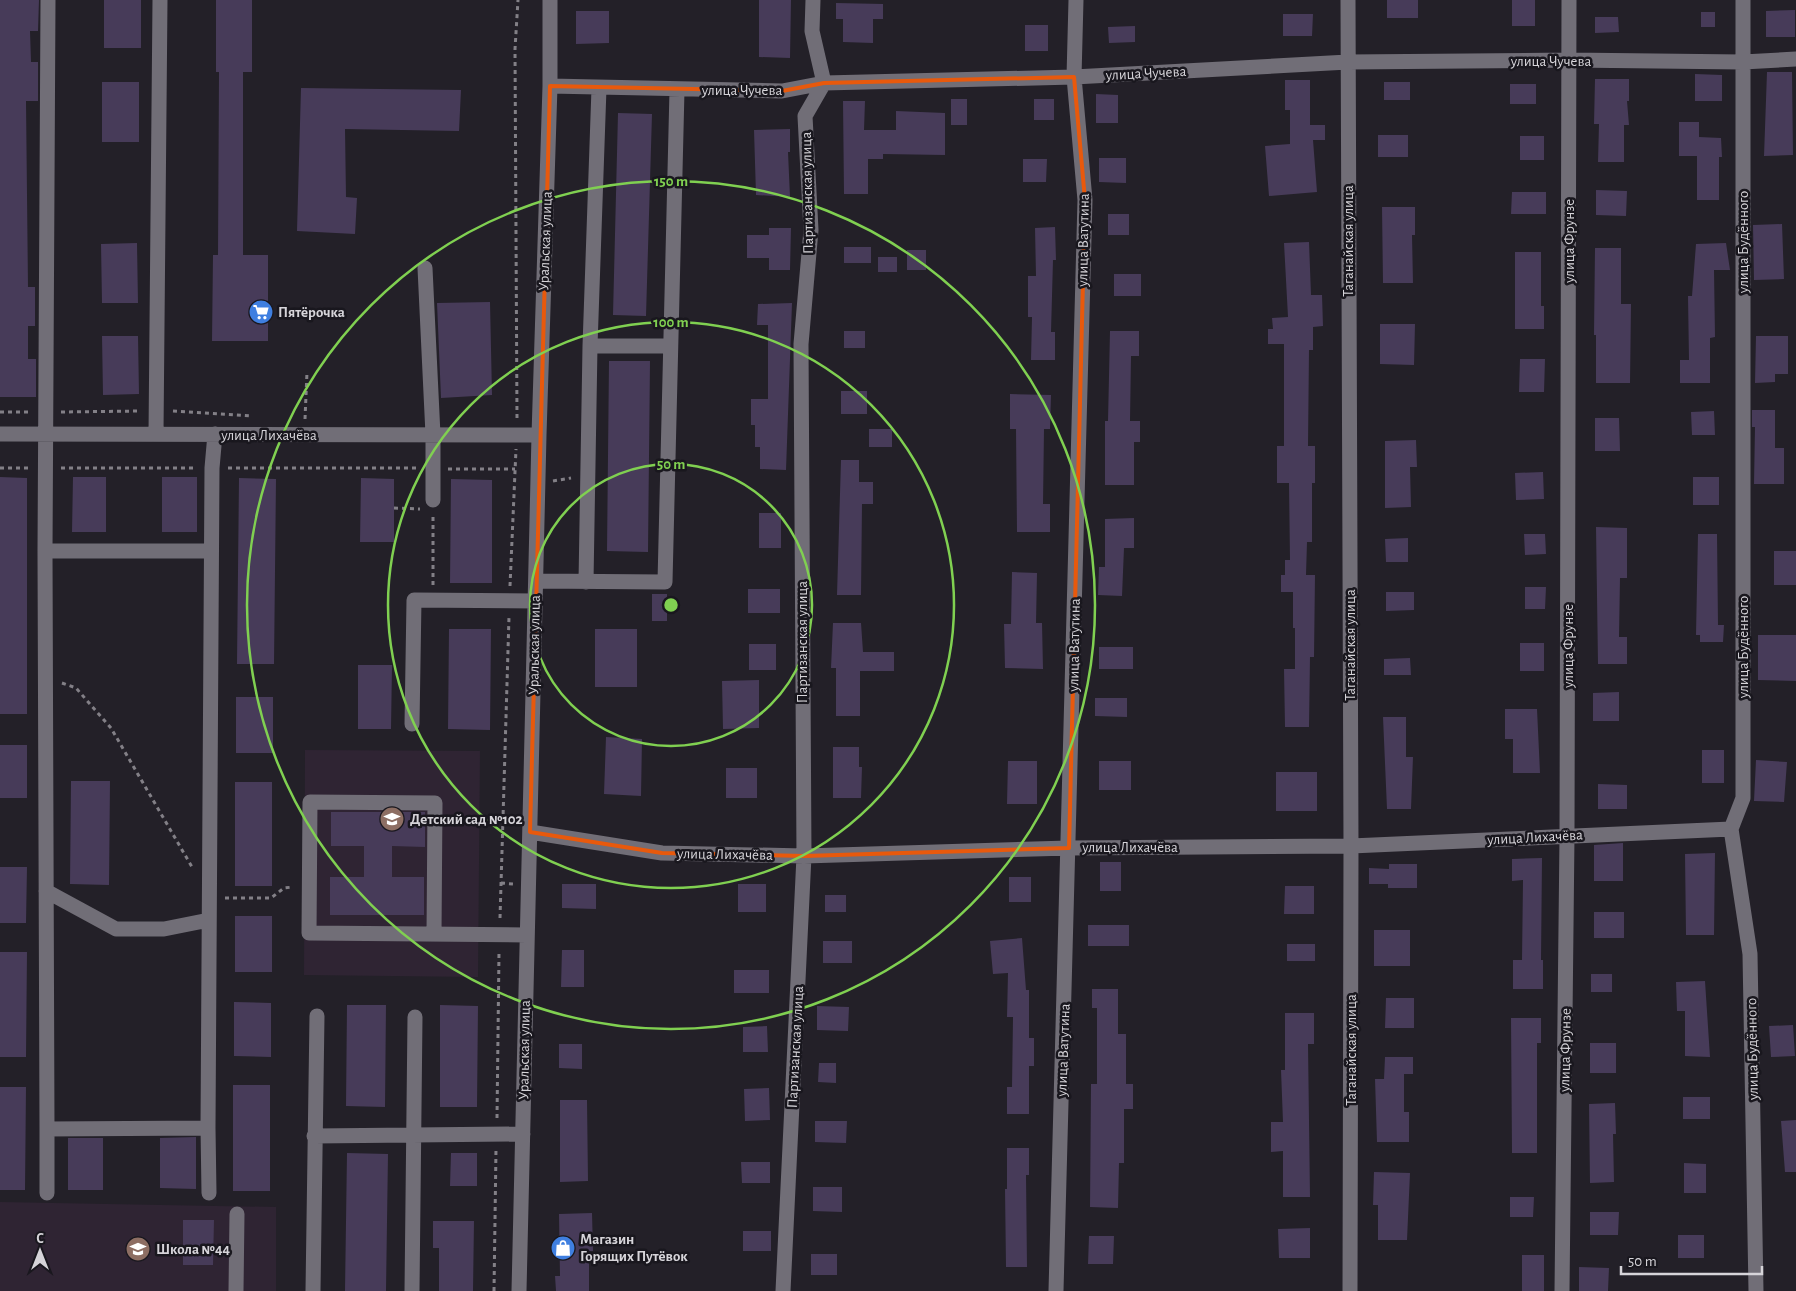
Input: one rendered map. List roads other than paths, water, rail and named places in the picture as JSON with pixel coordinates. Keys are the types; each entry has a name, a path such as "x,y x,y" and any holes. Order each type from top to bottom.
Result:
{"street":[{"path":"47,1193 45,551 48,0"},
{"path":"156,434 160,0"},
{"name":"Уральская улица","path":"519,1291 539,435 550,86 550,0"},
{"path":"813,0 812,31 824,83"},
{"name":"улица Ватутина","path":"1056,1291 1085,200 1074,77 1076,0"},
{"name":"Таганайская улица","path":"1348,0 1351,846 1350,1291"},
{"name":"улица Фрунзе","path":"1562,1291 1567,836 1569,0"},
{"name":"улица Будённого","path":"1743,0 1742,798 1731,829 1750,954 1756,1291"},
{"name":"улица Чучева","path":"550,86 782,91 824,83 1074,77 1348,62 1569,60 1743,62 1796,59"},
{"name":"Партизанская улица","path":"783,1291 804,856 801,344 810,230 805,116 824,83"},
{"path":"586,582 590,346 599,88"},
{"path":"536,581 664,582 677,90"},
{"path":"425,268 433,435 433,500"},
{"path":"590,346 670,346"},
{"name":"улица Лихачёва","path":"0,434 539,435"},
{"path":"208,1193 211,551 212,468 215,434"},
{"path":"45,551 211,551"},
{"path":"412,724 414,600 535,601"},
{"path":"434,934 435,802 310,802 309,934 527,935"},
{"name":"улица Лихачёва","path":"530,832 662,853 804,856 1069,848 1351,846 1731,829"},
{"path":"46,891 116,929 164,929 209,920"},
{"path":"313,1291 317,1016"},
{"path":"412,1291 415,1018"},
{"path":"47,1128 208,1128"},
{"path":"314,1136 522,1134"},
{"path":"236,1291 237,1214"}],"place":[{"name":"Пятёрочка","path":"261,312"},
{"name":"Детский сад №102","path":"392,819"},
{"name":"Магазин Горящих Путёвок","path":"563,1248"},
{"name":"Школа №44","path":"138,1249"}]}
